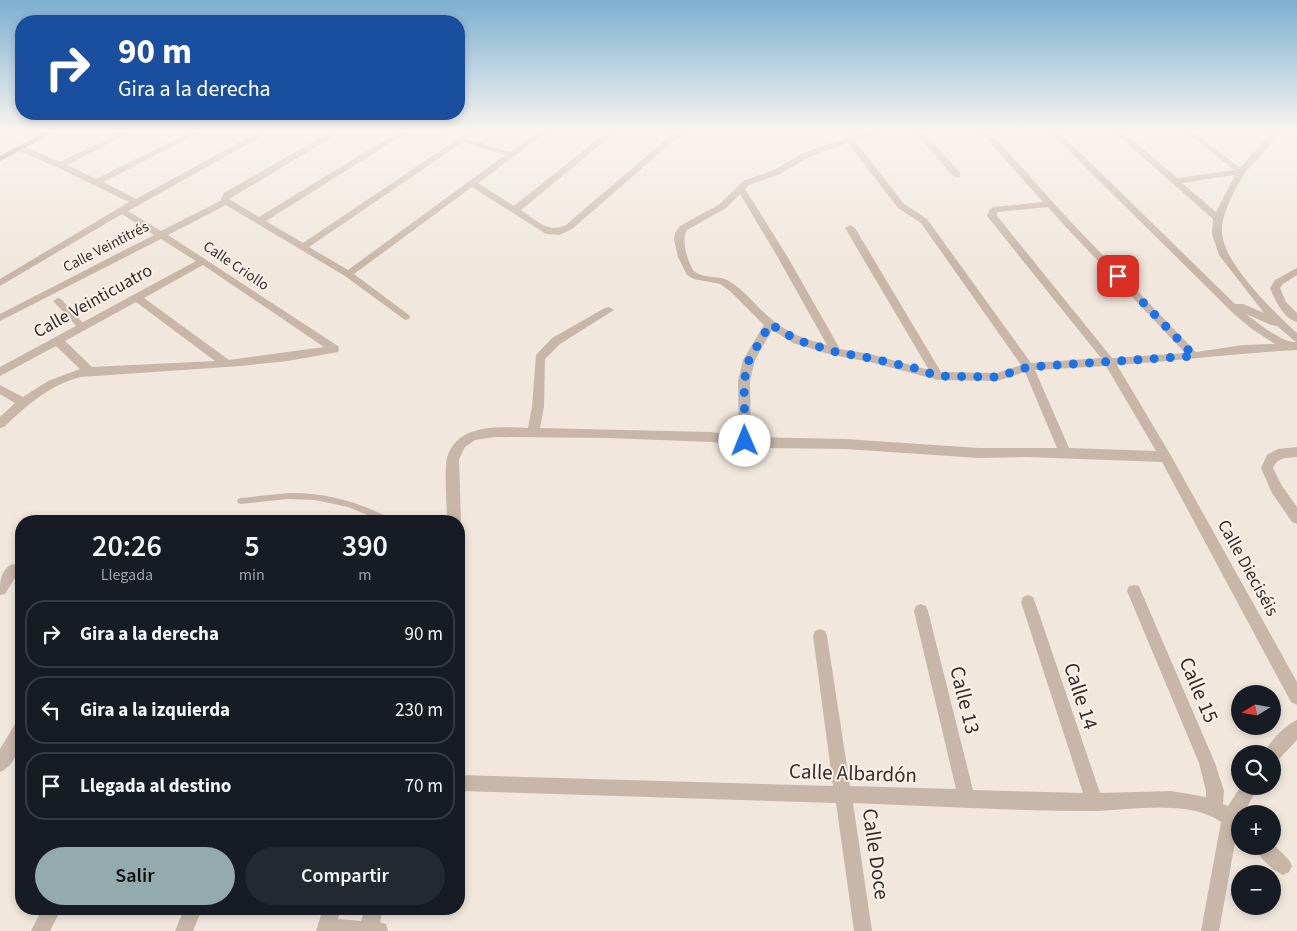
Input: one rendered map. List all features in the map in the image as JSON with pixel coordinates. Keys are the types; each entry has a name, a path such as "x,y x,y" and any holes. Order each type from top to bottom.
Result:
{"street":[{"path":"78,173 136,202"},
{"path":"97,182 114,173"},
{"path":"0,283 121,210 189,173"},
{"name":"Calle Veintitrés","path":"0,318 163,235 267,173"},
{"path":"259,221 336,173"},
{"path":"302,247 412,173"},
{"path":"348,274 487,173"},
{"path":"515,210 560,173"},
{"path":"472,184 549,232 559,232 569,227 631,173"},
{"path":"773,173 746,183 723,206 683,228 680,233 680,246 683,258 693,276 724,282 734,289 770,324 797,340 836,352 879,360 938,376 997,377 1028,367 1194,356 1243,349 1294,348"},
{"path":"876,173 902,206 924,221 1028,367 1065,453"},
{"path":"1023,173 1194,356"},
{"path":"1096,173 1256,327 1294,348"},
{"path":"1167,173 1218,218"},
{"path":"1176,181 1231,173"},
{"path":"1240,173 1218,218 1218,244 1224,255 1258,300 1282,327 1297,339"},
{"path":"740,188 782,256 836,352"},
{"path":"226,198 259,221 348,274 405,318"},
{"name":"Calle Dieciséis","path":"1051,204 993,210 992,216 1109,361 1166,457 1297,696"},
{"name":"Calle Criollo","path":"121,210 163,235 334,349 288,358 226,363"},
{"path":"850,228 938,376"},
{"name":"Calle Veinticuatro","path":"0,372 203,262"},
{"path":"1297,271 1279,282 1275,288 1282,304 1297,318"},
{"path":"137,298 226,363"},
{"path":"1225,299 1282,327"},
{"path":"58,301 82,327"},
{"path":"533,432 538,407 540,358 556,341 609,310"},
{"path":"745,441 744,381 749,360 770,324"},
{"path":"58,341 89,371"},
{"path":"0,424 22,402 62,379 89,371 145,370 226,363"},
{"path":"0,389 22,402"},
{"path":"454,515 453,459 461,444 472,436 495,432 711,437 745,441 845,444 979,453 1065,453 1166,457"},
{"path":"1297,452 1278,454 1271,458 1268,463 1270,476 1297,518"},
{"path":"0,588 12,571"},
{"name":"Calle 15","path":"1134,591 1207,763 1215,791 1214,807"},
{"name":"Calle 14","path":"1028,602 1094,802"},
{"name":"Calle 13","path":"922,611 967,799"},
{"name":"Calle Doce","path":"820,636 845,795 863,931"},
{"path":"1281,745 1297,728"},
{"path":"0,764 15,740"},
{"name":"Calle Albardón","path":"465,783 1094,802 1181,800 1214,807 1231,817"},
{"path":"1210,931 1231,841"},
{"path":"1272,855 1283,866"},
{"path":"40,931 49,915"},
{"path":"184,931 191,915"},
{"path":"330,915 326,930 380,931"},
{"path":"368,931 372,915"}],"lane":[{"path":"241,501 303,496 325,499 365,509 377,515"}],"route":[{"path":"745,441 744,381 749,360 770,324 797,340 836,352 914,368 938,376 997,377 1028,367 1194,356 1118,276"}]}
